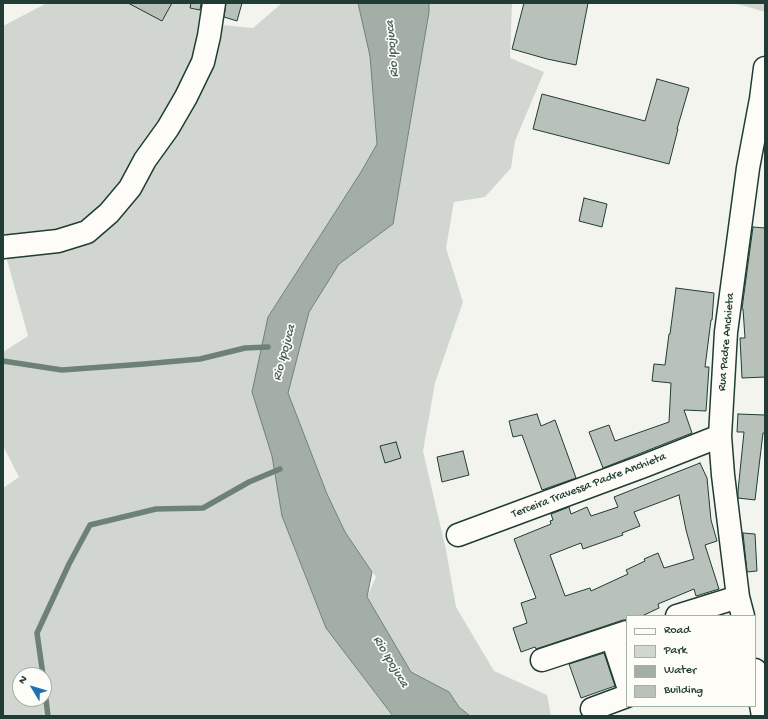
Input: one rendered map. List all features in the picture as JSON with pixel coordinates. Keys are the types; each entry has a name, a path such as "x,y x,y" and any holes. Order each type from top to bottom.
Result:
{"street":[{"path":"3,247 58,241 87,232 109,213 130,188 145,160 168,128 186,97 203,62 214,3"},
{"name":"Rua Padre Anchieta","path":"741,607 722,475 720,436 726,332 756,171 761,99 765,68"},
{"name":"Terceira Travessa Padre Anchieta","path":"458,536 720,436"},
{"path":"684,615 741,607"},
{"path":"542,660 619,634 626,677"},
{"path":"756,676 763,716"},
{"path":"592,709 626,696"}],"green space":[{"path":"47,3 205,3 202,23 253,28 282,3 358,3 370,56 377,144 361,172 268,317 272,456 282,516 326,628 393,716 3,716 3,488 19,477 3,446 3,352 28,336 3,245 3,26"},
{"path":"429,3 512,3 510,58 544,72 515,141 511,168 485,197 454,202 446,248 463,302 435,383 423,451 446,550 456,607 494,671 547,695 551,716 470,716 459,707 449,692 411,672 367,597 376,577 345,532 327,494 288,393 309,312 339,264 393,224 429,12"},
{"path":"731,3 765,3 765,12 745,6"}],"water":[{"name":"Rio Ipojuca","path":"358,3 429,3 429,12 393,224 339,264 309,312 288,393 327,494 345,532 372,572 367,597 411,672 449,692 459,707 470,716 393,716 326,628 282,516 272,456 252,392 268,317 361,172 377,144 370,56"}],"building":[{"path":"128,3 172,3 162,21"},
{"path":"191,3 201,3 200,10 190,8"},
{"path":"226,3 242,3 237,21 224,17"},
{"path":"524,3 588,3 576,65 547,59 512,49"},
{"path":"657,79 689,88 669,164 533,129 542,94 645,121"},
{"path":"584,198 607,204 602,227 579,221"},
{"path":"753,227 765,228 765,377 742,378 740,338 745,338 742,309"},
{"path":"676,288 714,293 712,320 705,367 709,367 706,411 684,410 692,433 603,468 589,432 609,425 615,441 669,422 671,383 652,381 654,364 665,365"},
{"path":"537,414 541,426 555,420 576,478 542,490 522,435 513,437 509,421"},
{"path":"738,414 765,415 765,433 763,433 755,500 738,498 744,432 737,432"},
{"path":"396,442 401,458 385,463 380,446"},
{"path":"463,451 469,475 442,482 437,457"},
{"path":"700,463 707,478 711,520 717,541 705,545 719,589 696,596 694,589 658,604 659,608 644,615 626,615 626,620 536,649 535,647 521,652 513,628 527,623 521,603 536,598 514,539 551,524 550,521 553,520 551,514 569,507 571,514 587,507 591,516 618,507 614,497","holes":["679,495 694,559 664,568 658,553 644,559 645,561 626,570 628,574 591,591 590,588 565,596 550,555 581,543 583,549 623,535 622,533 640,526 634,512"]},
{"path":"743,533 755,534 757,571 747,572"},
{"path":"604,653 615,686 581,698 569,664"}],"waterway":[{"path":"3,361 62,370 200,359 245,348 268,347"},
{"path":"42,667 37,633 69,564 90,525 156,509 203,508 249,482 280,469"},
{"path":"47,707 48,716"}]}
